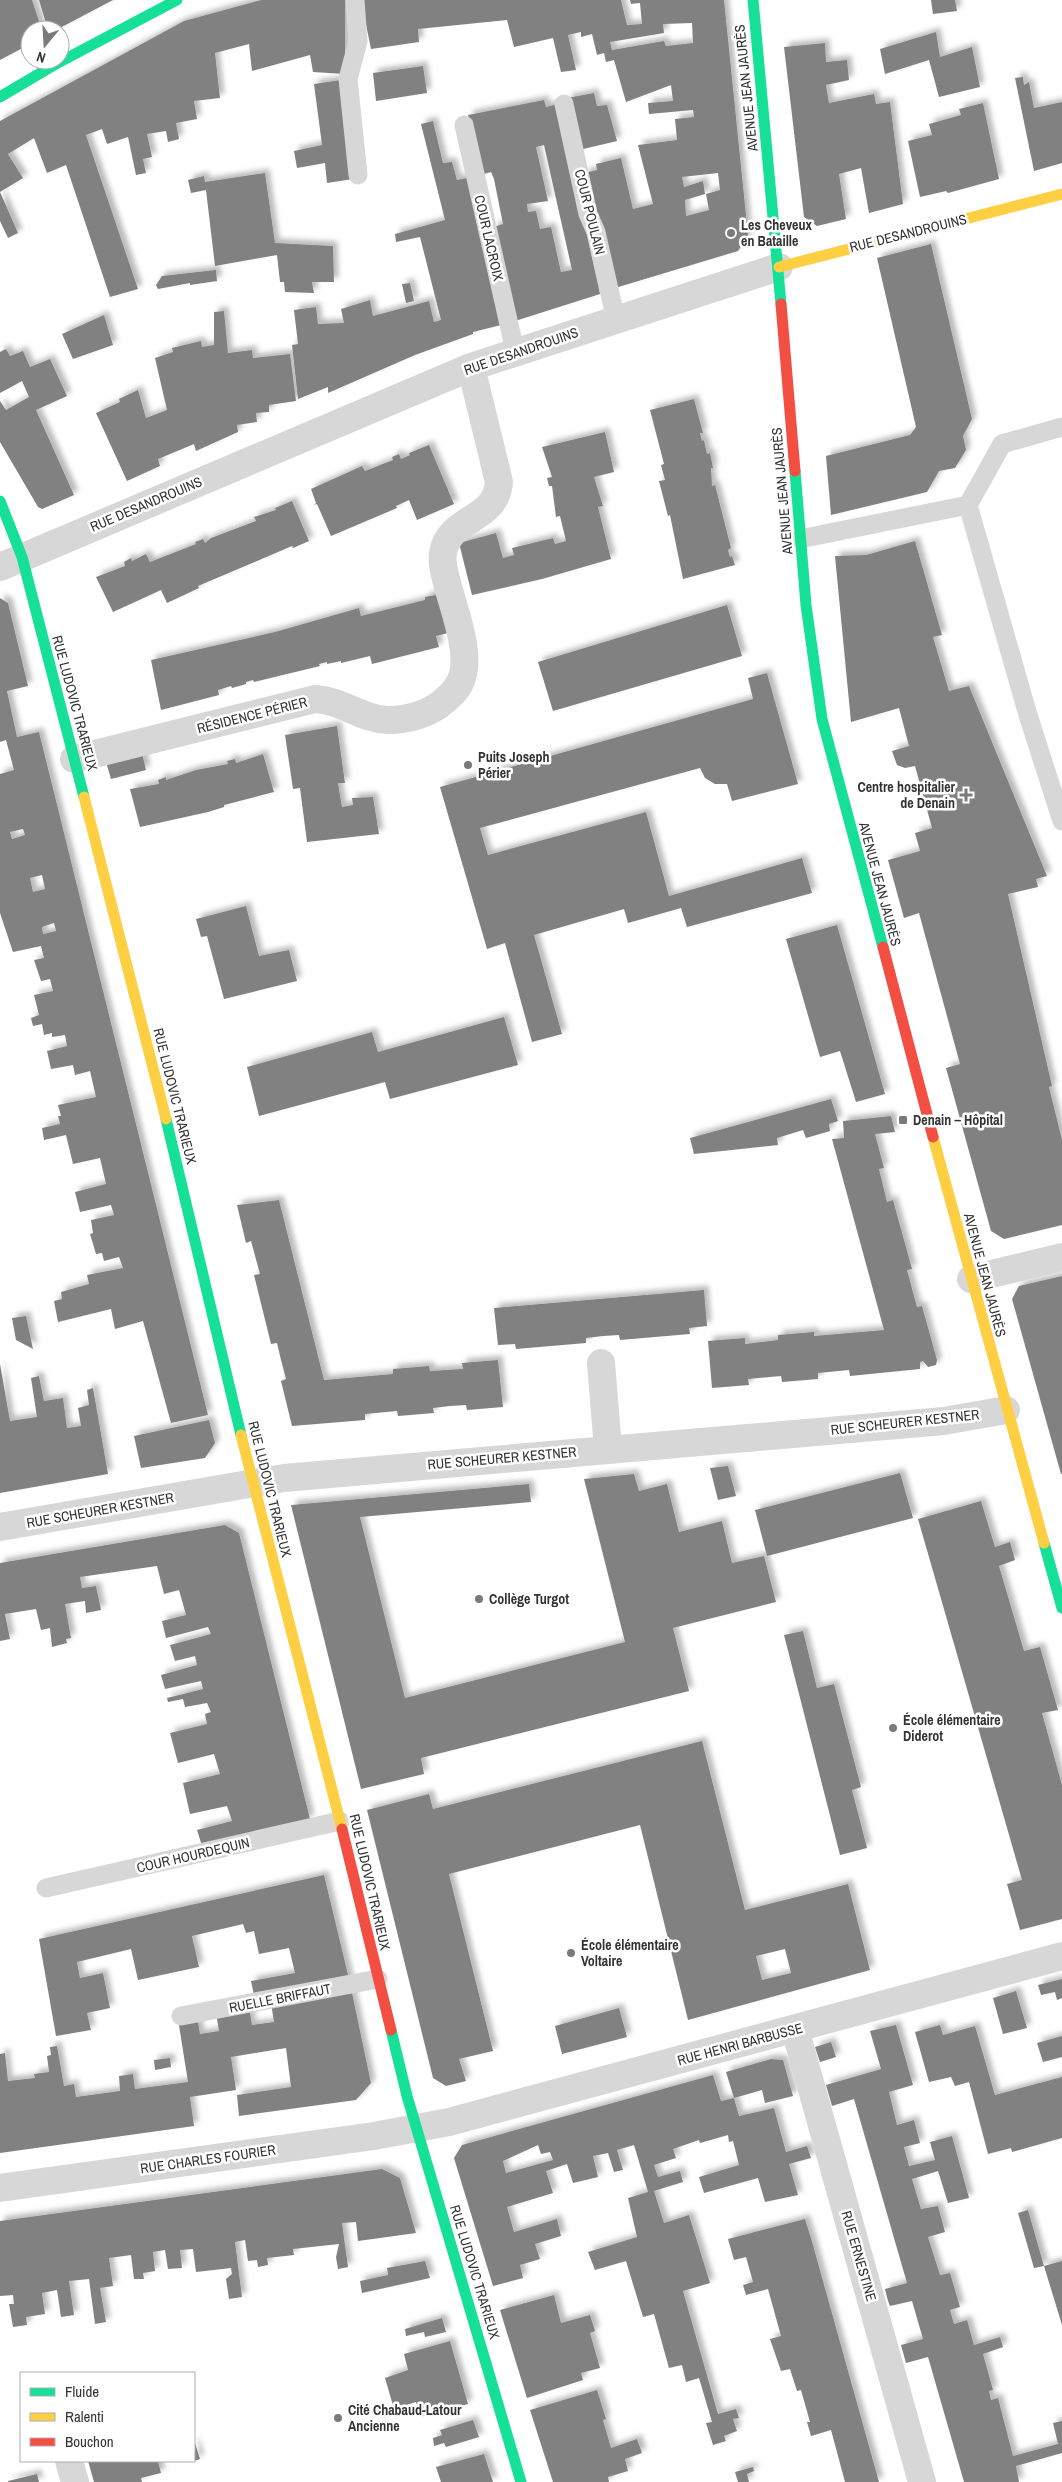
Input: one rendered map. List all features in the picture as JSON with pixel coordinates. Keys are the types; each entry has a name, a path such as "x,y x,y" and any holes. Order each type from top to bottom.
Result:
{"street":[{"path":"0,97 177,0"},
{"name":"AVENUE JEAN JAURÈS","path":"752,0 779,267 800,539 812,661 827,744 1006,1410 1057,1571 1062,1608"},
{"name":"RUE DESANDROUINS","path":"11,562 471,367 515,351 779,267 1062,194"},
{"name":"RÉSIDENCE PÉRIER","path":"74,759 315,699 341,704 370,717 388,720 405,718 432,710 454,691 461,682 465,661 443,566 444,547 457,528 491,504 498,490 499,482 471,367"},
{"name":"RUE LUDOVIC TRARIEUX","path":"0,501 11,562 74,759 158,1085 253,1483 416,2129 521,2482"},
{"path":"972,1279 1062,1257"},
{"path":"601,1363 608,1449"},
{"name":"RUE SCHEURER KESTNER","path":"0,1527 284,1478 944,1421 1006,1410"},
{"name":"RUE HENRI BARBUSSE","path":"416,2129 458,2120 1062,1956"},
{"name":"RUE ERNESTINE","path":"795,2029 922,2482"},
{"name":"RUE CHARLES FOURIER","path":"0,2188 416,2129"},
{"path":"69,2462 75,2482"}],"lane":[{"path":"355,0 358,41 348,79 358,175"},
{"name":"COUR POULAIN","path":"564,104 588,214 596,232 616,320"},
{"name":"COUR LACROIX","path":"464,125 515,351"},
{"path":"1062,427 1002,444 968,505 1028,715 1062,822"},
{"path":"800,539 968,505"},
{"name":"COUR HOURDEQUIN","path":"46,1888 340,1822"},
{"name":"RUELLE BRIFFAUT","path":"181,2016 378,1979"}],"building":[{"path":"0,0 32,0 39,20 20,20 20,49 0,60"},
{"path":"39,0 113,0 70,23 70,20 45,20"},
{"path":"261,0 345,0 345,74 313,72 310,55 252,71 249,44 215,53 220,98 194,101 197,119 176,123 179,139 168,142 166,131 147,134 152,157 143,159 146,173 136,175 128,137 107,144 102,129 86,135 138,289 110,297 66,165 47,173 34,138 8,154 23,178 0,192 0,121 184,21"},
{"path":"361,0 621,0 627,25 642,24 640,3 631,4 630,0 724,0 748,235 738,251 615,288 598,213 593,214 584,173 597,170 596,164 621,158 633,209 653,204 638,145 677,140 675,119 694,117 693,110 649,114 648,103 673,101 671,85 626,102 614,60 606,62 604,53 597,55 592,34 581,37 581,32 568,35 576,70 561,72 553,38 514,47 507,20 418,29 419,42 371,49","holes":["692,23 693,43 666,46 664,41 612,50 610,42 664,33 663,24","718,173 720,190 706,194 709,210 686,216 685,200 705,194 703,181 684,187 682,177"]},
{"path":"931,0 955,0 957,11 933,14"},
{"path":"936,32 940,57 972,47 980,87 939,97 929,60 885,74 880,49"},
{"path":"825,43 826,62 847,60 849,80 826,85 829,103 874,94 876,104 890,102 903,204 869,213 861,168 839,174 846,219 817,226 804,217 784,47"},
{"path":"423,66 427,93 376,101 373,73"},
{"path":"1023,77 1024,85 1029,82 1034,108 1062,102 1062,163 1034,171 1015,78"},
{"path":"341,80 353,179 327,183 325,163 297,168 294,151 322,145 314,84"},
{"path":"594,93 597,106 607,105 617,141 579,150 567,98"},
{"path":"544,100 546,107 558,104 600,294 515,321 493,227 503,224 494,179 491,172 481,175 468,115","holes":["544,145 572,270 561,272 551,227 540,229 536,211 528,212 527,204 548,201 536,147"]},
{"path":"983,103 999,179 948,193 946,191 920,197 908,141 932,135 929,124 961,115 959,109"},
{"path":"433,121 443,163 452,162 457,180 467,178 501,325 473,332 473,334 415,355 328,393 328,387 298,399 292,345 298,344 294,310 316,307 318,324 344,323 341,309 370,300 373,316 429,301 434,322 441,320 420,237 396,242 395,234 445,220 421,124"},
{"path":"265,173 275,243 333,246 334,282 312,282 314,293 285,292 284,282 280,282 277,255 215,266 206,190 191,193 188,180 204,176 205,182"},
{"path":"0,192 18,233 8,238 0,221"},
{"path":"931,244 972,419 963,436 966,450 955,468 939,471 927,492 831,515 826,456 910,435 916,427 877,258"},
{"path":"216,270 217,281 190,285 190,283 158,289 156,285 162,276"},
{"path":"410,283 414,301 406,303 402,284"},
{"path":"224,311 228,353 252,350 253,358 290,354 296,401 269,405 269,412 256,413 257,422 237,425 238,432 196,451 194,444 158,459 160,466 127,481 96,413 120,402 119,399 138,390 146,418 167,410 155,358 173,352 172,348 201,341 202,347 214,345 214,312"},
{"path":"104,315 113,345 73,359 62,334"},
{"path":"6,349 10,356 23,351 30,367 50,359 67,396 36,410 74,495 42,509 38,507 0,442 0,401 6,410 29,397 22,381 0,393 0,352"},
{"path":"694,399 703,433 700,433 702,441 704,440 707,454 710,453 713,468 711,468 712,486 715,485 731,548 728,550 735,565 683,579 670,515 668,516 659,481 665,480 661,465 664,464 650,410"},
{"path":"605,432 614,472 594,477 603,506 598,507 611,559 542,579 472,595 459,543 496,533 503,558 514,555 512,548 553,538 555,544 566,541 560,516 556,517 552,486 549,486 547,478 552,477 542,447"},
{"path":"429,445 454,504 417,520 409,500 396,506 397,508 331,536 317,504 314,505 316,503 311,489 362,466 365,471 393,460 392,457 399,454 401,459 410,455 409,453"},
{"path":"292,501 309,541 293,548 292,546 198,586 199,588 167,603 161,590 113,612 96,577 125,566 124,562 131,558 132,561 146,554 150,562 196,544 195,542 203,539 205,543 211,538 256,521 254,517 276,510 275,508"},
{"path":"915,541 942,635 933,637 949,691 969,686 1047,876 1036,879 1038,887 1008,894 1052,1086 1049,1087 1062,1140 1062,1225 1004,1239 991,1231 946,1068 960,1064 919,913 904,918 888,860 920,851 915,833 932,828 915,766 905,768 897,765 892,751 909,746 899,708 851,722 835,556 866,555"},
{"path":"441,594 452,632 436,636 439,647 372,664 370,656 341,663 341,661 327,664 327,662 319,664 320,666 254,682 253,680 232,688 231,686 218,690 219,695 161,710 151,660 275,632 359,608 361,616 425,600 425,597"},
{"path":"0,598 8,603 28,686 7,691 17,737 39,732 208,1415 171,1423 143,1321 115,1329 111,1309 58,1322 54,1301 62,1299 61,1292 89,1284 87,1275 123,1268 119,1257 104,1261 102,1253 96,1254 90,1234 93,1233 91,1220 114,1215 111,1205 80,1212 75,1192 106,1184 100,1158 73,1164 66,1135 44,1140 42,1128 60,1124 58,1116 61,1116 58,1105 96,1097 90,1071 75,1075 73,1065 51,1069 47,1051 67,1046 65,1035 52,1037 52,1033 44,1035 42,1024 33,1026 31,1018 39,1015 34,995 53,991 50,979 41,981 34,960 44,958 41,946 13,952 0,913 0,774 14,770 6,740 0,742","holes":["23,829 25,835 12,839 10,832","42,875 45,889 33,892 30,878","54,923 56,931 43,934 42,927"]},
{"path":"727,605 742,656 553,711 538,662"},
{"path":"767,673 798,784 732,801 727,784 715,784 705,778 700,768 480,828 488,855 646,812 669,896 802,858 812,893 687,927 681,908 628,923 624,909 534,935 562,1034 532,1042 505,943 487,949 440,787 753,699 748,678"},
{"path":"337,726 345,783 338,783 342,807 353,805 352,798 373,797 379,834 307,842 300,788 293,789 285,735"},
{"path":"142,753 146,770 111,779 106,762"},
{"path":"263,754 274,792 224,805 224,807 208,812 140,827 130,789 159,784 158,780 166,777 166,780 196,770 228,764 227,761 235,759 236,763"},
{"path":"246,906 259,956 289,950 297,981 224,999 207,936 201,937 196,919"},
{"path":"837,925 885,1094 856,1102 840,1051 820,1057 786,939"},
{"path":"504,1017 518,1065 390,1099 385,1082 259,1116 247,1067 372,1032 378,1052"},
{"path":"831,1099 838,1121 829,1124 830,1131 806,1138 803,1130 777,1138 778,1145 694,1154 690,1138"},
{"path":"891,1116 895,1132 875,1134 884,1168 879,1169 887,1202 893,1200 912,1269 907,1270 917,1307 922,1306 937,1360 936,1365 928,1367 923,1361 920,1362 920,1369 850,1376 849,1370 818,1373 818,1379 782,1382 781,1376 748,1379 749,1385 712,1388 708,1341 745,1338 745,1344 778,1340 778,1335 814,1332 814,1336 884,1330 832,1139 844,1138 843,1121"},
{"path":"279,1200 324,1380 393,1374 393,1369 429,1366 430,1371 463,1369 462,1363 498,1360 503,1407 467,1410 466,1405 450,1406 433,1408 434,1413 398,1416 397,1411 365,1414 365,1420 292,1426 281,1381 286,1379 277,1343 271,1344 254,1275 260,1274 251,1241 246,1243 237,1205"},
{"path":"1062,1276 1061,1474 1012,1299 1019,1286"},
{"path":"704,1290 707,1326 689,1328 690,1334 620,1340 619,1335 603,1336 586,1338 586,1343 516,1349 515,1344 498,1345 494,1308"},
{"path":"26,1316 33,1349 16,1340 12,1318"},
{"path":"0,1364 10,1421 37,1417 31,1378 39,1376 44,1401 63,1398 67,1428 81,1426 78,1408 89,1405 87,1390 93,1388 108,1474 0,1493"},
{"path":"209,1420 215,1443 205,1458 141,1468 134,1436"},
{"path":"728,1466 736,1496 718,1500 710,1468"},
{"path":"900,1473 913,1518 767,1556 755,1510"},
{"path":"634,1474 639,1491 667,1484 679,1532 722,1521 732,1563 764,1556 776,1602 673,1628 689,1691 421,1758 424,1774 361,1789 291,1505 529,1484 531,1502 360,1517 405,1698 625,1642 584,1479"},
{"path":"981,1501 995,1547 1010,1542 1015,1560 999,1566 1024,1651 1040,1647 1058,1710 1042,1713 1062,1785 1062,1919 1020,1930 1007,1884 1022,1880 918,1519"},
{"path":"225,1525 239,1533 310,1819 202,1846 197,1830 232,1821 227,1806 190,1814 183,1783 220,1774 214,1754 178,1763 170,1733 207,1724 205,1714 211,1712 207,1703 185,1707 183,1699 168,1702 167,1698 203,1689 201,1681 165,1689 161,1675 197,1665 195,1656 175,1661 170,1645 211,1634 208,1627 166,1638 162,1621 186,1615 179,1590 164,1594 157,1566 80,1577 82,1588 96,1586 101,1610 86,1613 85,1601 65,1604 71,1638 66,1639 67,1643 52,1647 50,1628 41,1630 36,1609 5,1614 10,1639 0,1641 0,1563"},
{"path":"803,1631 817,1688 834,1684 861,1787 852,1790 867,1848 840,1855 784,1635"},
{"path":"702,1741 745,1910 848,1884 870,1970 688,2020 640,1825 449,1874 493,2051 459,2059 466,2081 446,2086 433,2078 367,1810 429,1794 433,1809","holes":["785,1949 791,1973 762,1980 756,1956"]},
{"path":"324,1875 350,1983 255,2000 251,1981 295,1973 289,1948 259,1954 254,1931 246,1933 243,1924 192,1936 199,1967 138,1980 131,1949 77,1962 80,1978 103,1973 110,2008 87,2013 91,2030 56,2036 39,1939"},
{"path":"1062,1979 1062,1998 1057,2000 1055,1992 1041,1995 1038,1985"},
{"path":"351,1988 371,2083 356,2100 239,2116 237,2095 291,2087 286,2048 231,2057 236,2090 190,2097 194,2126 0,2153 0,2054 5,2053 8,2081 35,2078 34,2074 49,2072 47,2056 51,2055 50,2047 57,2046 64,2086 74,2084 76,2097 120,2091 119,2076 133,2074 135,2089 188,2082 178,2019 197,2016 200,2034 219,2031 216,2013 249,2007 252,2025 274,2022 271,2003"},
{"path":"1016,1991 1027,2028 1003,2034 993,1998"},
{"path":"619,2008 627,2037 562,2054 555,2026"},
{"path":"896,2025 913,2085 889,2092 897,2125 914,2120 920,2143 904,2147 909,2166 935,2160 930,2142 952,2136 969,2198 948,2203 938,2171 912,2179 921,2209 938,2206 945,2232 928,2237 940,2275 950,2273 960,2307 950,2310 954,2324 967,2320 974,2345 1000,2337 1003,2347 983,2354 993,2390 989,2391 991,2400 998,2398 1013,2456 1058,2444 1053,2423 1062,2421 1062,2453 1016,2466 1019,2482 964,2482 928,2357 906,2363 901,2345 923,2339 912,2301 890,2306 885,2289 907,2283 854,2099 832,2106 826,2085 881,2069 870,2031"},
{"path":"940,2025 943,2035 975,2026 995,2095 1062,2077 1062,2138 1012,2152 1011,2148 988,2154 969,2082 955,2086 951,2077 929,2082 915,2032"},
{"path":"1062,2036 1062,2057 1043,2062 1037,2043"},
{"path":"831,2042 836,2057 820,2062 815,2047"},
{"path":"170,2058 171,2067 155,2070 154,2060"},
{"path":"771,2059 783,2060 793,2096 765,2103 762,2090 734,2098 726,2072"},
{"path":"713,2075 721,2101 734,2098 739,2116 774,2108 786,2152 807,2146 811,2158 789,2164 798,2195 765,2202 758,2178 704,2193 699,2177 739,2165 733,2141 729,2142 728,2135 700,2143 699,2140 673,2149 676,2158 654,2165 658,2177 680,2171 683,2182 654,2191 664,2223 689,2215 710,2283 683,2291 718,2414 736,2409 739,2418 733,2419 737,2431 724,2436 726,2441 713,2445 706,2423 712,2422 699,2378 686,2382 682,2365 669,2368 654,2314 643,2317 626,2261 595,2270 588,2252 637,2237 628,2198 648,2192 634,2145 617,2150 623,2170 614,2172 608,2153 593,2156 598,2177 573,2183 567,2164 546,2171 553,2193 507,2207 514,2232 557,2219 561,2236 535,2244 540,2259 520,2265 523,2278 493,2286 454,2158 462,2145","holes":["538,2145 541,2154 550,2152 553,2160 506,2173 503,2161"]},
{"path":"382,2169 400,2178 416,2233 358,2241 356,2222 342,2223 348,2267 338,2269 336,2257 339,2244 293,2249 294,2255 267,2258 268,2265 258,2267 257,2260 248,2261 245,2240 235,2242 242,2297 229,2299 226,2279 232,2274 231,2268 196,2272 193,2249 180,2250 182,2268 168,2269 165,2250 153,2252 155,2271 143,2273 144,2279 134,2279 131,2255 109,2258 113,2286 100,2288 106,2322 95,2324 89,2279 69,2281 74,2315 61,2317 57,2290 42,2293 45,2314 26,2317 27,2325 13,2327 9,2304 14,2304 13,2295 0,2296 0,2221"},
{"path":"1028,2210 1044,2266 1034,2268 1018,2213"},
{"path":"805,2219 879,2482 845,2482 831,2430 811,2436 807,2422 810,2422 801,2390 797,2391 790,2369 781,2371 770,2339 781,2336 768,2289 746,2295 743,2285 753,2282 746,2257 734,2260 728,2239"},
{"path":"425,2261 430,2278 362,2293 360,2281 388,2275 387,2268"},
{"path":"1062,2261 1062,2325 1044,2266"},
{"path":"554,2295 561,2323 590,2315 595,2331 590,2333 600,2368 581,2373 583,2380 527,2398 500,2310"},
{"path":"442,2318 446,2332 425,2337 424,2332 406,2336 405,2329"},
{"path":"450,2341 468,2404 421,2417 416,2402 394,2409 385,2378 408,2370 404,2354"},
{"path":"597,2390 606,2419 603,2420 611,2448 637,2439 642,2453 625,2459 628,2471 608,2477 609,2482 553,2482 530,2410"},
{"path":"473,2420 479,2437 446,2447 444,2443 434,2446 433,2438 442,2435 440,2430"},
{"path":"195,2443 200,2459 195,2461"},
{"path":"484,2454 493,2482 441,2482 436,2467"},
{"path":"88,2462 158,2462 161,2473 141,2478 142,2482 94,2482"},
{"path":"753,2467 754,2471 747,2474 749,2482 738,2482 735,2472"},
{"path":"37,2474 39,2482 8,2482 8,2481"}],"traffic: fast":[{"path":"0,97 54,65 177,0"},
{"path":"753,0 781,304"},
{"path":"795,471 806,605 822,719 883,947"},
{"path":"0,501 22,557 84,797"},
{"path":"166,1119 241,1435"},
{"path":"1044,1543 1062,1608"},
{"path":"391,2030 407,2096 521,2482"}],"traffic: slow":[{"path":"779,267 1062,194"},
{"path":"84,797 166,1119"},
{"path":"933,1137 1044,1543"},
{"path":"241,1435 342,1829"}],"traffic: jam":[{"path":"781,304 795,471"},
{"path":"883,947 933,1137"},
{"path":"342,1829 391,2030"}],"place":[{"name":"Les Cheveux en Bataille","path":"731,233"},
{"name":"Puits Joseph Périer","path":"468,765"},
{"name":"Centre hospitalier de Denain","path":"966,795"},
{"name":"Denain – Hôpital","path":"903,1120"},
{"name":"Collège Turgot","path":"479,1599"},
{"name":"École élémentaire Diderot","path":"893,1728"},
{"name":"École élémentaire Voltaire","path":"571,1953"},
{"name":"Cité Chabaud-Latour Ancienne","path":"338,2418"}]}
